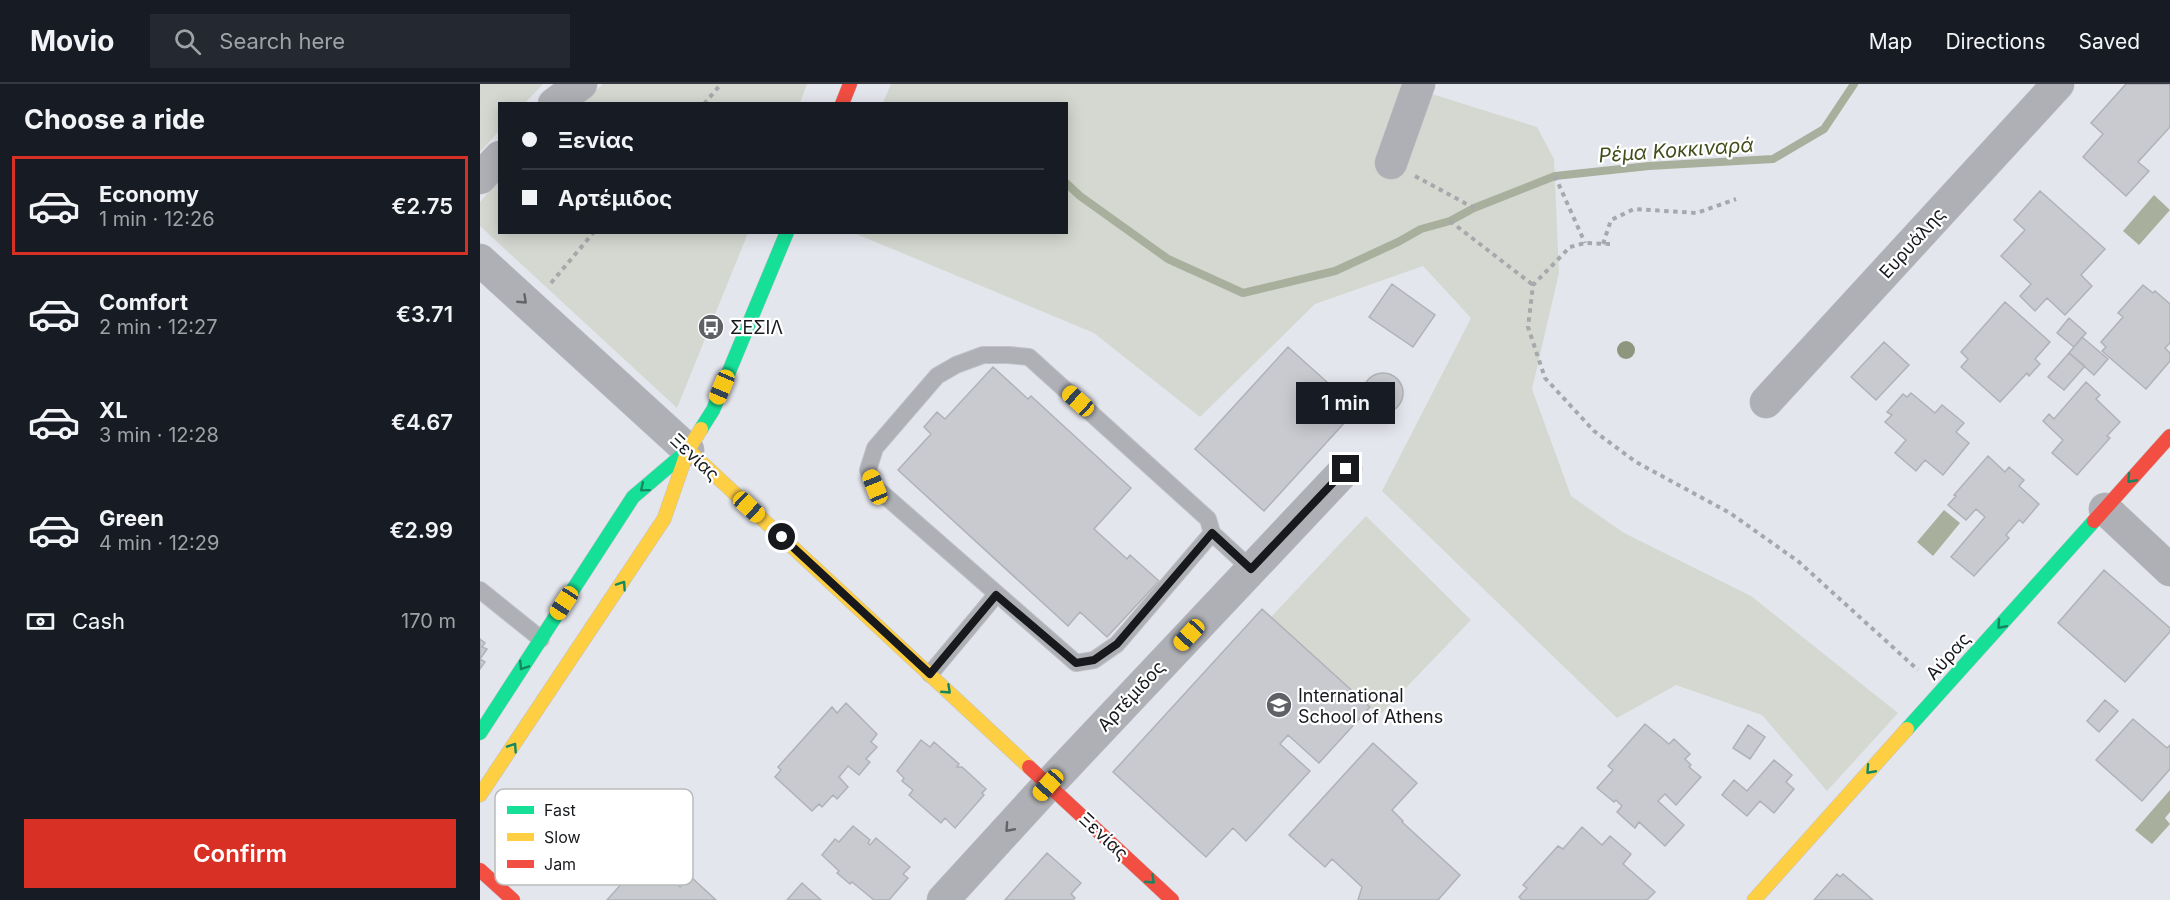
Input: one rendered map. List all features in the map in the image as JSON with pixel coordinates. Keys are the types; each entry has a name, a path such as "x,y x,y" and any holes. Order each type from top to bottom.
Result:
{"street":[{"path":"557,102 581,84"},
{"path":"843,102 850,84"},
{"path":"1391,163 1419,84"},
{"name":"Ευρυάλης","path":"1766,402 2058,84"},
{"path":"480,178 498,159"},
{"path":"480,795 658,530 688,450 712,410 786,234"},
{"name":"Ξενίας","path":"480,260 1172,900"},
{"name":"Αύρας","path":"1754,900 2170,436"},
{"path":"480,733 633,497 688,450"},
{"name":"Αρτέμιδος","path":"943,900 1048,785 1346,469"},
{"path":"2105,509 2170,570"},
{"path":"480,870 495,884"},
{"path":"496,885 513,900"}],"lane":[{"path":"1212,533 1117,644 1094,660 1076,663 875,487 868,470 875,448 938,376 956,364 983,355 1029,357 1208,519 1212,533 1251,569"},
{"path":"480,590 541,639"},
{"path":"930,674 996,595"}],"path":[{"path":"706,102 721,84"},
{"path":"1391,163 1474,208"},
{"path":"1555,176 1585,243"},
{"path":"1603,244 1611,220 1634,209 1697,213 1736,199"},
{"path":"1450,221 1533,285"},
{"path":"531,307 592,234"},
{"path":"1610,244 1585,243 1570,247 1533,285 1528,327 1545,378 1594,431 1636,462 1730,513 1799,562 1941,691"}],"shaded area":[{"path":"480,84 543,84 526,102 498,102 498,132 480,152"},
{"path":"603,84 807,84 800,102 582,102"},
{"path":"891,84 1400,84 1537,127 1554,159 1559,273 1532,389 1571,496 1624,533 1751,596 1898,713 1827,791 1762,715 1676,685 1617,718 1382,491 1471,318 1423,266 1315,304 1200,417 1094,333 856,234 1068,234 1068,102 883,102"},
{"path":"498,181 498,234 748,234 677,408 480,226 480,202"},
{"path":"2154,195 2170,210 2139,245 2123,231"},
{"path":"1944,510 1960,523 1933,556 1917,542"},
{"path":"1366,516 1471,620 1379,716 1271,617"},
{"path":"2170,790 2170,812 2165,818 2170,824 2152,844 2135,830"}],"building":[{"path":"2126,84 2170,84 2170,127 2138,162 2149,171 2126,196 2083,157 2103,134 2091,123"},
{"path":"2040,191 2105,249 2081,275 2092,286 2065,315 2047,298 2035,311 2020,296 2031,284 2001,256 2025,230 2014,220"},
{"path":"1392,284 1435,315 1413,347 1369,317"},
{"path":"2143,285 2153,293 2155,291 2170,304 2170,343 2165,348 2170,353 2170,361 2146,389 2102,351 2106,347 2101,342 2123,317 2118,313"},
{"path":"2005,302 2050,342 2035,359 2040,364 2029,376 2027,373 2000,402 1961,367 1968,359 1961,352"},
{"path":"2069,318 2086,333 2074,347 2057,333"},
{"path":"2082,337 2108,359 2094,375 2069,353"},
{"path":"1884,342 1909,365 1876,400 1851,377"},
{"path":"1288,347 1357,409 1264,511 1195,449"},
{"path":"2069,353 2085,366 2064,390 2048,377"},
{"path":"993,367 1028,399 1031,396 1131,488 1094,529 1127,559 1130,555 1159,581 1107,637 1080,612 1068,626 898,470 931,434 924,427 937,412 945,419"},
{"path":"1383,373 1391,374 1397,379 1402,385 1402,401 1397,407 1391,412 1383,413 1375,412 1369,407 1364,401 1363,393 1364,385 1369,379 1375,374"},
{"path":"2086,382 2100,395 2096,399 2120,422 2107,436 2110,438 2077,475 2052,453 2063,440 2043,421 2049,414 2054,419"},
{"path":"1911,393 1935,413 1942,405 1964,423 1956,432 1969,443 1943,475 1925,460 1916,471 1895,453 1906,440 1885,422 1892,415 1887,412 1903,394 1907,397"},
{"path":"1988,456 2005,472 2009,467 2024,480 2019,486 2039,504 2023,523 2019,520 2006,535 2009,538 1974,576 1951,557 1985,517 1976,509 1966,520 1948,505"},
{"path":"2104,570 2170,628 2170,632 2125,682 2058,623"},
{"path":"1262,609 1370,707 1319,763 1288,735 1280,744 1310,771 1246,841 1233,828 1206,857 1113,772"},
{"path":"480,639 485,643 482,647 487,649 480,659"},
{"path":"480,659 485,662 480,669"},
{"path":"2105,700 2118,711 2099,732 2087,721"},
{"path":"846,703 877,734 871,742 877,747 866,759 870,762 859,775 848,766 839,777 848,787 837,799 833,795 822,807 819,804 812,811 775,777 781,770 778,767 832,707 837,713"},
{"path":"2133,719 2167,748 2170,745 2170,769 2142,801 2096,760"},
{"path":"1645,724 1669,744 1674,739 1690,754 1685,759 1691,765 1689,767 1701,777 1676,805 1665,794 1658,801 1684,825 1665,846 1639,822 1635,828 1617,812 1622,806 1597,788 1613,770 1608,766"},
{"path":"1748,725 1765,737 1750,759 1733,748"},
{"path":"921,740 930,747 934,742 959,764 957,767 962,767 986,789 982,793 984,795 955,828 945,818 941,823 909,795 913,790 902,781 904,778 897,771"},
{"path":"1373,743 1417,783 1392,810 1460,875 1438,900 1358,900 1362,887 1332,859 1325,867 1289,835"},
{"path":"1774,760 1792,775 1786,782 1794,789 1774,813 1760,801 1747,816 1722,795 1734,780 1747,791"},
{"path":"853,826 870,840 868,843 870,845 876,838 910,867 903,874 908,878 889,900 874,900 852,882 850,884 822,855 835,839 839,842"},
{"path":"1582,827 1602,845 1610,836 1631,854 1623,864 1655,892 1647,900 1522,900 1519,897 1527,888 1523,885 1558,846 1563,849"},
{"path":"1047,853 1081,883 1071,894 1075,898 1073,900 1005,900"},
{"path":"1837,874 1840,877 1843,874 1873,900 1814,900"},
{"path":"693,879 716,900 607,900 620,885 678,885 680,887 693,885"},
{"path":"802,883 821,900 787,900"}],"waterway":[{"name":"Ρέμα Κοκκιναρά","path":"1068,185 1080,196 1168,259 1243,293 1335,271 1421,229 1450,221 1474,208 1555,176 1649,166 1773,159 1824,129 1854,84"}],"traffic: fast":[{"path":"701,429 713,410 786,234"},
{"path":"480,733 633,497 687,451"},
{"path":"1907,729 2094,521"}],"traffic: slow":[{"path":"480,795 664,519 688,450 701,429"},
{"path":"688,450 1029,767"},
{"path":"1754,900 1907,729"}],"traffic: jam":[{"path":"843,102 850,84"},
{"path":"2094,521 2170,436"},
{"path":"1029,767 1172,900"},
{"path":"480,870 495,884"},
{"path":"496,885 513,900"}],"place":[{"name":"ΣΕΣΙΛ","path":"711,327"},
{"name":"International School of Athens","path":"1279,705"}],"route":[{"path":"782,537 930,674 996,595 1076,663 1094,660 1117,644 1212,533 1251,569 1346,469"}]}
